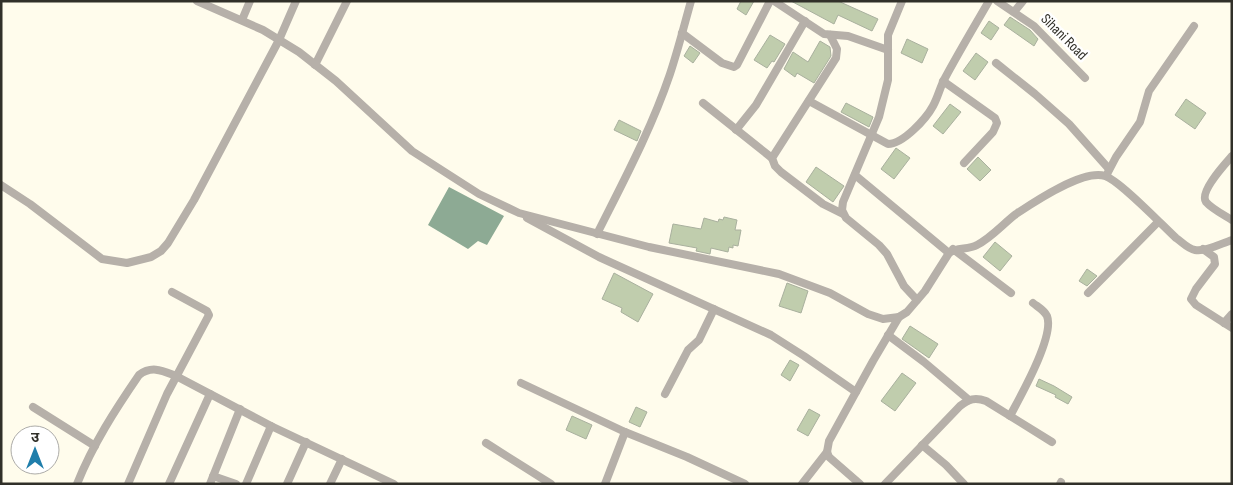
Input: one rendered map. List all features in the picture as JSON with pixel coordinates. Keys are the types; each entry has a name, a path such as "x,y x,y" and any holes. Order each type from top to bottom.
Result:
{"street":[{"path":"197,1 242,20 279,40 336,82 412,151 479,194 519,213 599,257 752,326 788,345 856,392"},
{"path":"242,20 250,1"},
{"path":"1,185 30,204 102,259 127,263 151,257 161,250 174,233 279,40 296,1"},
{"path":"315,65 347,1"},
{"path":"597,234 634,159 670,75 691,1"},
{"path":"682,33 722,63 734,67 737,65 770,1"},
{"path":"774,1 824,34 848,36 888,50"},
{"path":"843,214 843,202 871,136 886,94 888,80 888,35 902,1"},
{"path":"809,101 888,144 900,141 926,117 934,105 943,81 989,1"},
{"name":"Sihani Road","path":"997,1 1043,34 1085,78"},
{"path":"1014,12 1023,1"},
{"path":"736,130 756,105 805,21"},
{"path":"519,213 649,247 779,274 830,293 868,314 883,319 899,317 907,312 925,291 951,251 970,248 978,244 1017,214 1072,182 1086,176 1108,172 1140,122 1149,91 1194,26"},
{"path":"772,158 836,58 837,49 830,35"},
{"path":"996,63 1069,124 1116,183 1189,248 1203,249 1232,240"},
{"path":"943,81 995,118 997,122 993,132 964,163"},
{"path":"703,103 772,158 775,166 781,172 833,211 843,214 883,250 899,279 917,300"},
{"path":"1232,156 1207,188 1204,197 1211,206 1232,220"},
{"path":"855,175 951,251 1012,293"},
{"path":"1088,293 1158,222"},
{"path":"1203,249 1214,257 1215,264 1196,289 1191,299 1196,305 1232,328"},
{"path":"128,484 176,376 209,316 207,311 172,292"},
{"path":"1010,416 1033,370 1048,330 1048,318 1045,312 1033,303"},
{"path":"665,394 688,350 699,340 714,309"},
{"path":"1224,323 1232,314"},
{"path":"802,484 827,452 829,441 899,317"},
{"path":"888,336 924,362 969,400"},
{"path":"77,484 112,414 139,375 144,371 153,369 176,376 271,426 342,459 383,481 394,484"},
{"path":"521,384 743,483"},
{"path":"169,484 210,394"},
{"path":"885,484 969,400 980,399 1052,442"},
{"path":"33,407 95,446"},
{"path":"236,484 211,480 240,409"},
{"path":"246,484 271,426"},
{"path":"605,484 625,432"},
{"path":"287,484 306,442"},
{"path":"486,443 550,484"},
{"path":"922,445 946,465 964,484"},
{"path":"827,452 829,457 860,484"},
{"path":"330,484 342,459"}],"shaded area":[{"path":"449,187 504,216 487,245 478,241 468,249 428,225"}],"building":[{"path":"741,1 754,1 746,15 737,9"},
{"path":"791,1 838,1 878,19 872,31 838,15 834,24"},
{"path":"1010,17 1030,30 1038,39 1034,46 1004,25"},
{"path":"989,21 999,28 991,40 981,33"},
{"path":"770,35 785,44 774,62 772,61 767,68 754,60"},
{"path":"907,39 928,49 922,63 901,53"},
{"path":"820,41 830,47 831,56 814,83 797,73 795,77 784,69 793,52 808,62"},
{"path":"690,46 700,53 693,63 684,56"},
{"path":"976,53 988,62 975,80 963,71"},
{"path":"1186,99 1206,113 1195,129 1175,115"},
{"path":"846,103 873,117 869,127 841,112"},
{"path":"950,104 961,112 943,134 933,126"},
{"path":"619,120 641,131 637,141 614,130"},
{"path":"896,148 910,158 894,179 881,169"},
{"path":"978,157 991,170 980,181 967,169"},
{"path":"816,167 844,186 833,202 806,182"},
{"path":"724,217 737,220 735,230 741,230 738,246 733,245 733,248 729,247 728,252 711,248 710,254 696,251 697,248 669,243 673,224 701,229 704,218 718,222 719,219 723,220"},
{"path":"995,242 1012,256 1000,271 983,257"},
{"path":"1087,269 1097,276 1087,286 1079,281"},
{"path":"614,273 653,294 638,322 621,312 622,308 602,299"},
{"path":"787,283 808,291 801,313 779,306"},
{"path":"910,326 938,344 929,358 902,339"},
{"path":"790,360 799,365 790,381 781,375"},
{"path":"902,373 916,383 895,411 881,401"},
{"path":"1039,379 1072,397 1068,404 1055,397 1056,395 1036,386"},
{"path":"636,407 647,412 640,427 629,422"},
{"path":"809,409 820,415 808,436 797,430"},
{"path":"572,416 592,425 586,439 566,430"}]}
